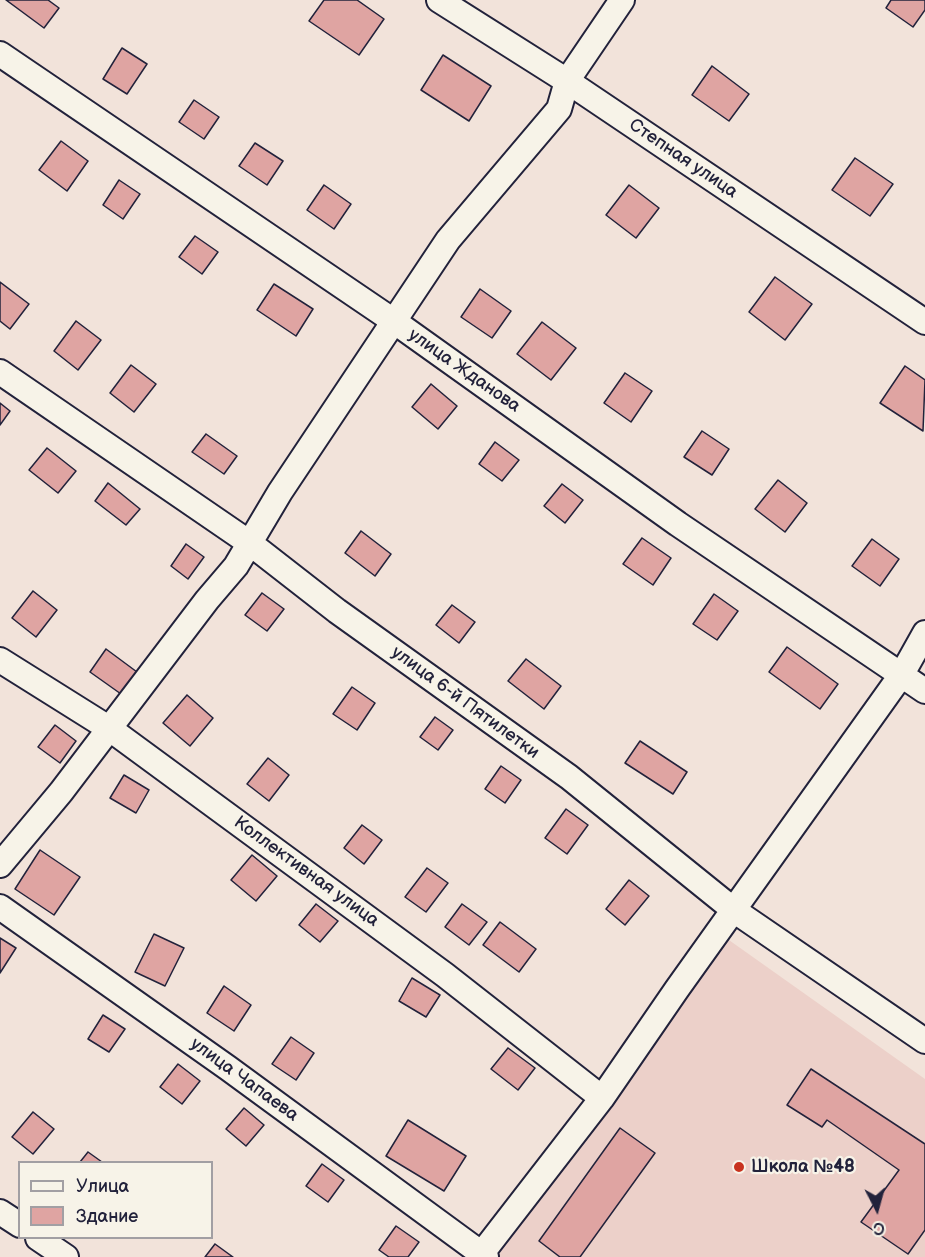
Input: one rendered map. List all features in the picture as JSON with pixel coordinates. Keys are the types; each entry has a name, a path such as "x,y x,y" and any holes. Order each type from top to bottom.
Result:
{"street":[{"name":"Степная улица","path":"439,0 567,81 925,322"},
{"path":"0,865 110,729 251,544 280,492 448,240 559,109 567,81 622,0"},
{"name":"улица Жданова","path":"0,54 395,322 678,524 925,691"},
{"name":"улица 6-й Пятилетки","path":"0,372 251,544 337,611 568,777 735,911 925,1041"},
{"path":"482,1256 602,1098 677,989 735,911 902,674 925,633"},
{"name":"Коллективная улица","path":"0,660 110,729 445,975 602,1098"},
{"name":"улица Чапаева","path":"0,907 228,1068 482,1256"},
{"path":"0,1212 18,1224"},
{"path":"39,1239 66,1257"}],"shaded area":[{"name":"Школа №48","path":"719,933 925,1079 925,1257 495,1257 489,1254"}],"building":[{"path":"6,0 48,0 59,8 44,28"},
{"path":"324,0 357,0 384,19 359,55 309,21"},
{"path":"891,0 925,0 925,10 913,27 886,8"},
{"path":"122,48 147,64 127,94 103,79"},
{"path":"443,55 491,86 469,121 421,90"},
{"path":"712,66 749,94 729,121 692,95"},
{"path":"194,100 219,117 204,139 179,122"},
{"path":"61,141 88,161 67,191 39,170"},
{"path":"255,143 283,161 267,185 239,166"},
{"path":"855,158 893,184 870,216 832,190"},
{"path":"119,180 140,194 123,219 103,205"},
{"path":"324,185 351,204 334,229 307,210"},
{"path":"629,185 659,208 636,238 606,215"},
{"path":"195,236 218,252 202,274 179,257"},
{"path":"775,277 812,304 785,340 749,312"},
{"path":"0,282 29,304 10,329 0,321"},
{"path":"274,284 313,309 296,336 257,310"},
{"path":"480,289 511,311 492,338 461,317"},
{"path":"76,321 101,340 78,370 54,351"},
{"path":"542,322 576,348 551,380 517,354"},
{"path":"131,365 156,384 134,412 110,393"},
{"path":"905,366 925,380 923,431 880,403"},
{"path":"625,373 652,391 631,422 604,403"},
{"path":"431,384 457,406 438,429 412,407"},
{"path":"0,403 10,411 0,425"},
{"path":"702,431 729,449 712,475 684,457"},
{"path":"206,434 237,456 224,474 192,452"},
{"path":"495,442 519,460 502,481 479,464"},
{"path":"47,448 76,471 58,493 29,470"},
{"path":"778,480 807,503 785,532 755,509"},
{"path":"108,483 140,509 126,525 95,501"},
{"path":"562,484 583,500 565,523 544,506"},
{"path":"361,531 391,554 375,576 345,553"},
{"path":"642,538 671,558 653,585 623,564"},
{"path":"872,539 899,559 880,586 852,566"},
{"path":"186,544 204,557 188,579 171,566"},
{"path":"33,591 57,610 36,637 12,618"},
{"path":"262,593 284,609 267,631 245,615"},
{"path":"714,594 738,611 717,640 693,624"},
{"path":"452,605 475,622 459,643 436,625"},
{"path":"787,647 838,684 820,709 769,672"},
{"path":"106,649 137,672 121,694 90,672"},
{"path":"526,659 561,686 544,709 508,681"},
{"path":"352,687 375,703 357,730 333,714"},
{"path":"187,695 213,718 190,746 163,723"},
{"path":"435,717 453,730 438,750 420,737"},
{"path":"55,725 76,741 60,763 38,747"},
{"path":"640,741 687,772 673,794 625,763"},
{"path":"268,758 289,775 269,801 247,784"},
{"path":"501,766 521,780 505,803 485,789"},
{"path":"124,775 149,790 136,813 110,798"},
{"path":"566,809 588,825 567,854 545,838"},
{"path":"362,825 382,840 364,864 344,848"},
{"path":"40,850 80,877 54,915 15,889"},
{"path":"252,855 277,876 256,901 231,880"},
{"path":"427,868 448,883 426,912 405,897"},
{"path":"629,880 649,896 625,925 606,909"},
{"path":"316,904 338,921 320,942 299,925"},
{"path":"462,904 487,922 469,945 445,927"},
{"path":"500,922 536,949 519,972 483,945"},
{"path":"154,934 184,948 165,986 135,972"},
{"path":"0,938 16,948 0,973"},
{"path":"412,978 440,995 426,1017 399,1001"},
{"path":"224,986 251,1005 234,1031 207,1013"},
{"path":"103,1015 125,1029 109,1052 88,1039"},
{"path":"291,1037 314,1053 296,1080 272,1064"},
{"path":"508,1048 535,1068 518,1090 491,1069"},
{"path":"178,1064 200,1081 182,1104 160,1087"},
{"path":"811,1069 925,1144 925,1230 908,1254 861,1222 899,1170 827,1120 822,1127 787,1105"},
{"path":"244,1108 264,1125 246,1146 226,1129"},
{"path":"33,1112 54,1129 33,1154 12,1137"},
{"path":"408,1120 466,1156 444,1191 386,1156"},
{"path":"620,1128 655,1153 580,1257 560,1257 539,1241"},
{"path":"88,1152 101,1161 81,1161"},
{"path":"322,1164 344,1180 328,1202 306,1186"},
{"path":"396,1226 419,1242 408,1257 389,1257 379,1250"},
{"path":"215,1244 233,1257 205,1257"}],"place":[{"name":"Школа №48","path":"739,1167"}]}
